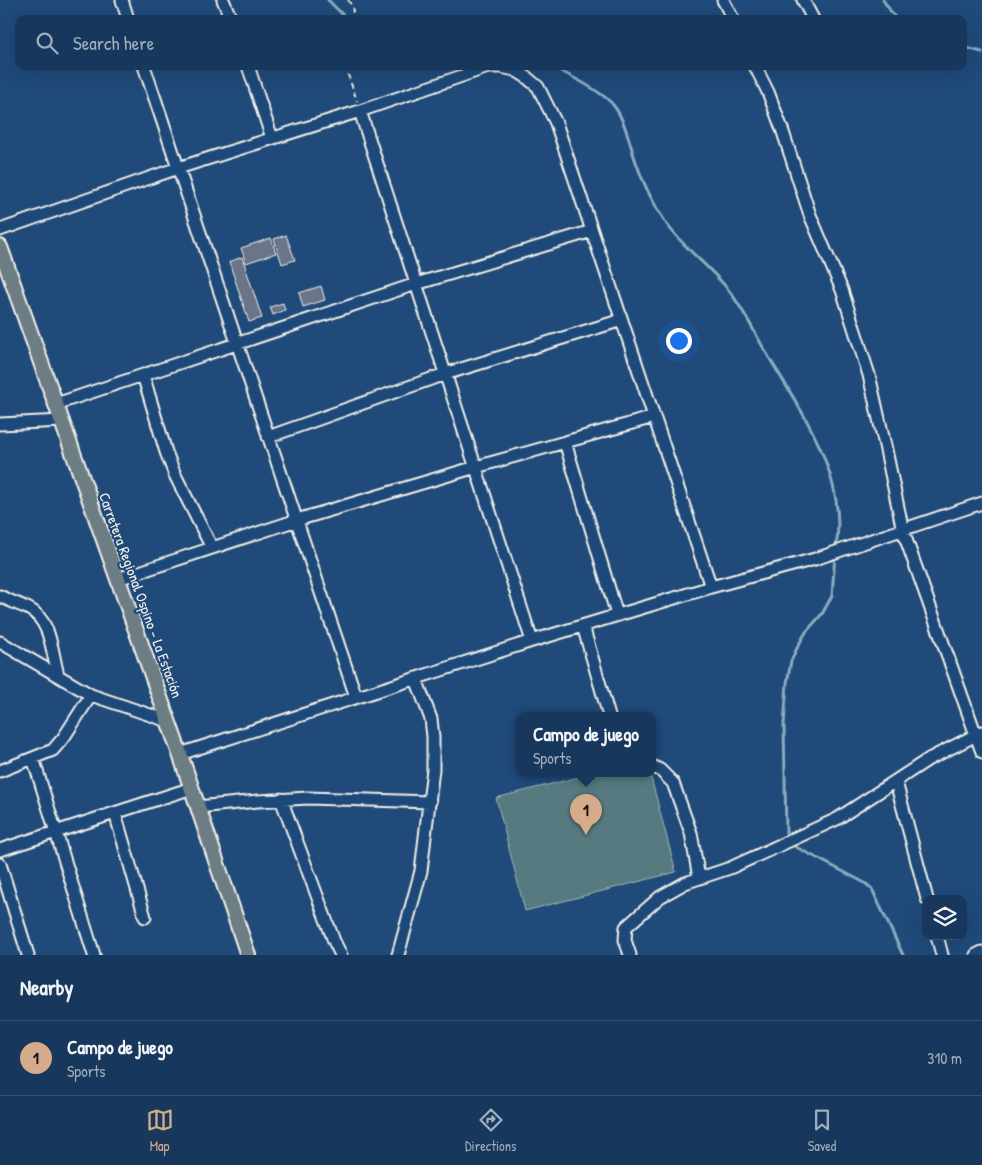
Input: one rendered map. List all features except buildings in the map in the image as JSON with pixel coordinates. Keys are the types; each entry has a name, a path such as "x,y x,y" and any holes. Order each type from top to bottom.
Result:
{"main road":[{"name":"Carretera Regional Ospino - La Estación","path":"0,247 192,788 248,955"}],"street":[{"path":"122,0 127,15"},
{"path":"224,0 229,15"},
{"path":"724,0 731,15"},
{"path":"803,0 811,15"},
{"path":"145,70 356,697"},
{"path":"249,70 272,138"},
{"path":"0,230 178,168 360,111 479,70"},
{"path":"514,70 538,87 556,123 711,587"},
{"path":"757,70 782,128 810,215 842,290 876,403 903,530 979,734 982,752"},
{"path":"360,111 532,641"},
{"path":"56,404 416,284 592,231"},
{"path":"268,437 445,374 622,320"},
{"path":"143,375 166,452 175,475 212,548"},
{"path":"118,579 297,520 654,417"},
{"path":"0,424 62,421"},
{"path":"565,442 617,615"},
{"path":"180,754 532,641 711,587 814,559 982,503"},
{"path":"0,596 30,609 39,616 49,638 58,675"},
{"path":"582,626 608,712"},
{"path":"0,642 91,695 168,721"},
{"path":"398,955 421,871 430,802 433,737 430,719 416,679"},
{"path":"0,771 46,753 58,745 91,695"},
{"path":"630,955 625,940 626,927 660,897 685,883 730,868 837,819 929,759 979,734"},
{"path":"33,758 94,955"},
{"path":"656,768 673,783 691,833 698,878"},
{"path":"896,782 926,895"},
{"path":"0,850 192,788"},
{"path":"198,807 317,798 430,802"},
{"path":"281,800 341,955"},
{"path":"115,813 145,917"},
{"path":"0,864 28,955"},
{"path":"938,940 942,955"},
{"path":"976,955 982,952"}],"path":[{"path":"348,0 353,10 350,15"},
{"path":"346,70 360,111"}],"green space":[{"path":"579,777 651,777 676,872 525,911 496,798"}],"waterway":[{"path":"328,0 343,15"},
{"path":"883,0 893,15"},
{"path":"967,48 982,52"},
{"path":"558,70 593,89 609,100 614,106 624,125 649,194 666,223 681,241 723,283 745,314 807,422 829,470 835,495 838,521 836,548"},
{"path":"835,554 832,596 822,614 806,632 798,646 791,661 787,683 784,725 786,832 794,846 865,883 872,889 903,955"}],"place":[{"name":"Campo de juego","path":"586,835"}]}
